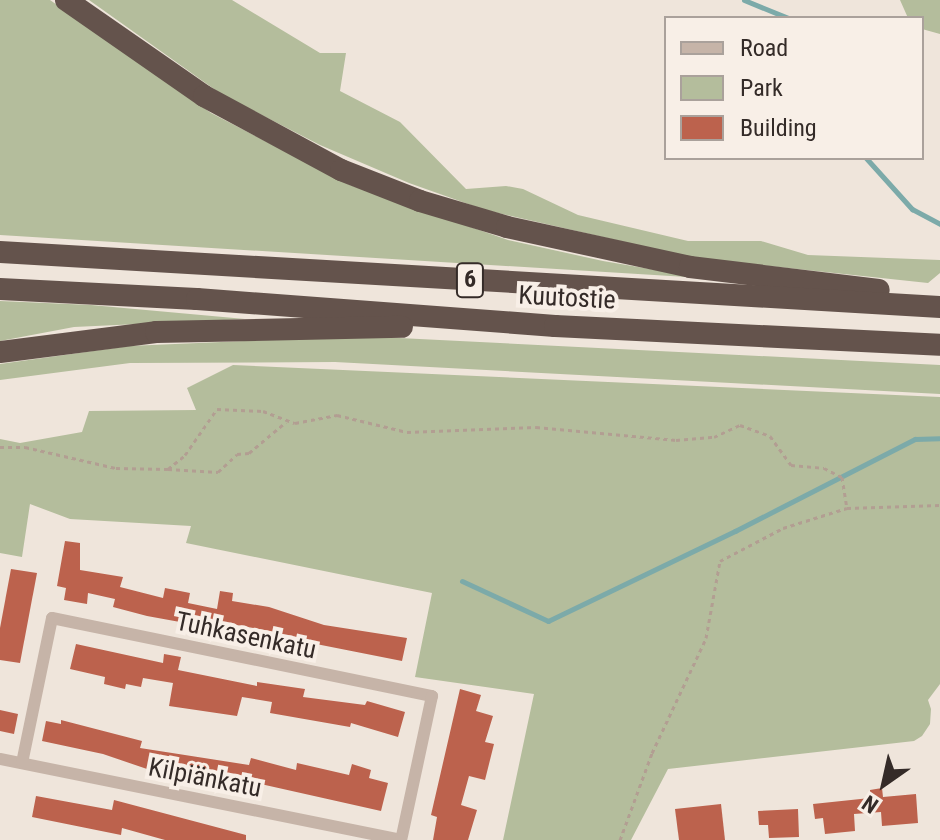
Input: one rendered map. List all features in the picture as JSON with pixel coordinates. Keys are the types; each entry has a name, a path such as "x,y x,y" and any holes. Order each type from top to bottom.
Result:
{"highway":[{"path":"66,0 204,96 341,170 420,201 507,227 690,267 940,298"},
{"name":"Kuutostie","path":"0,252 940,307"},
{"name":"Kuutostie","path":"0,289 555,326 940,345"},
{"path":"0,352 156,332 555,326"}],"street":[{"name":"Tuhkasenkatu","path":"22,763 52,618 432,696 400,840"},
{"name":"Kilpiänkatu","path":"0,759 400,840"}],"path":[{"path":"168,469 185,455 217,409 263,411 295,423 337,415 407,432 536,427 676,440 714,437 740,425 770,436 791,465 824,468 842,477 847,508"},
{"path":"0,447 25,447 116,468 218,472 237,454 249,453 287,421"},
{"path":"620,840 652,753 706,638 720,561 783,528 847,508 940,505"}],"green space":[{"path":"0,0 50,0 211,113 350,185 508,240 603,261 703,278 0,235"},
{"path":"89,0 232,0 320,53 346,53 340,91 400,122 466,189 506,186 523,189 578,215 688,241 761,241 808,255 940,260 940,273 928,283 694,258 485,210 409,183 320,145 221,94"},
{"path":"900,0 940,0 940,34 924,30 924,16 907,16"},
{"path":"0,301 91,305 245,319 74,327 0,341"},
{"path":"359,336 940,365 940,394 335,362 130,363 0,380 0,364 129,346"},
{"path":"233,365 940,397 940,684 928,700 930,724 914,741 668,769 631,840 503,840 534,694 415,677 432,593 186,543 191,526 70,519 30,504 22,557 0,553 0,439 20,443 82,432 89,411 196,410 187,388"}],"building":[{"path":"65,541 80,543 80,570 123,577 120,587 163,598 165,588 190,593 188,603 217,609 220,591 233,593 232,601 269,607 324,625 407,638 402,661 306,642 305,645 274,637 275,632 204,619 202,626 147,616 113,607 115,599 88,593 87,604 64,600 66,588 57,586"},
{"path":"11,569 37,573 20,663 0,660 0,628"},
{"path":"76,644 163,663 164,654 181,657 178,670 257,686 257,682 305,689 303,697 365,705 367,701 405,712 398,737 351,723 350,727 270,713 272,702 242,697 237,716 169,706 173,683 143,678 141,687 126,684 125,689 104,684 105,677 70,669"},
{"path":"460,689 481,695 476,711 493,716 485,742 494,744 485,780 469,776 461,805 477,810 468,840 433,840 437,817 431,815"},
{"path":"0,710 18,714 14,734 0,731"},
{"path":"61,720 142,741 140,748 249,765 251,758 296,770 297,763 349,775 352,764 371,770 369,778 388,783 381,811 225,776 224,784 195,780 196,777 147,769 103,754 42,741 46,721 61,724"},
{"path":"882,788 883,797 916,794 918,823 882,826 881,812 854,814 855,831 825,834 823,818 815,819 813,804 870,798 870,790"},
{"path":"36,796 112,810 114,800 246,835 246,840 165,840 122,828 121,835 32,817"},
{"path":"721,804 725,840 679,840 675,809"},
{"path":"798,809 799,837 769,838 768,825 759,825 758,811"}],"waterway":[{"path":"744,0 783,16"},
{"path":"868,160 912,209 940,224"},
{"path":"462,581 548,621 735,531 915,439 940,438"}]}
